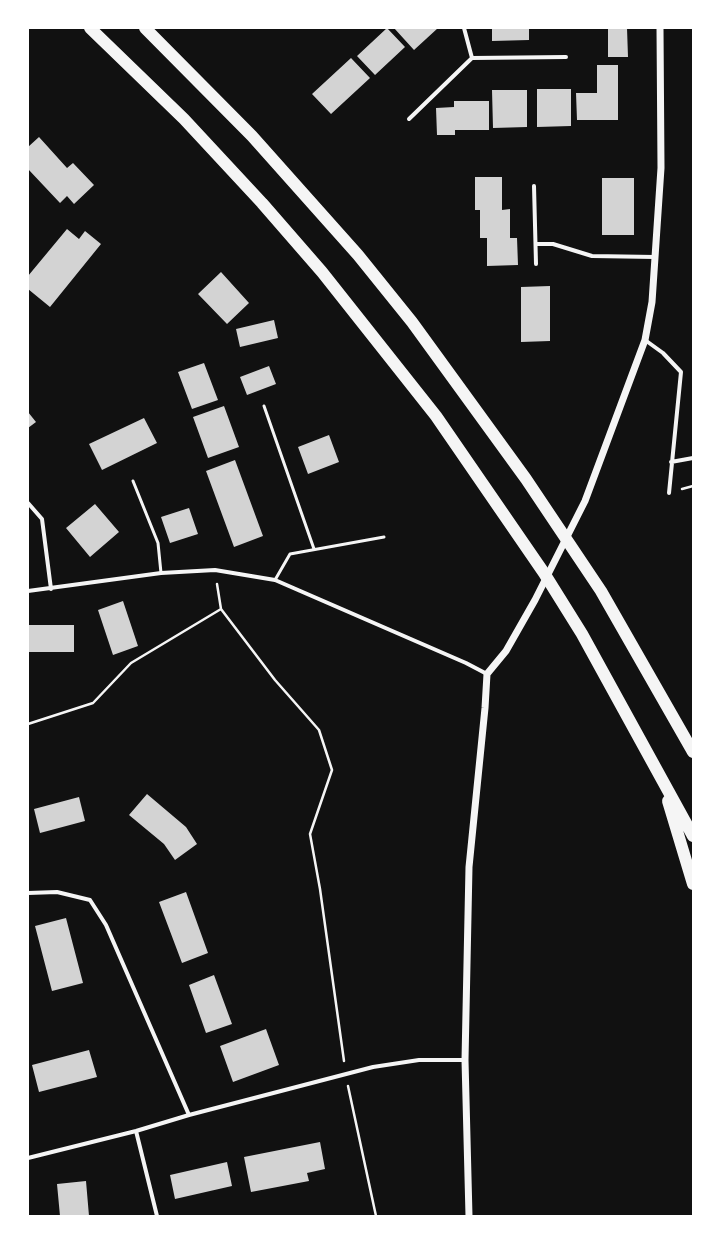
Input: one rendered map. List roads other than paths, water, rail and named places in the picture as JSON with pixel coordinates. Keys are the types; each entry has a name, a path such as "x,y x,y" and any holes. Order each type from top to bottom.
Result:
{"highway":[{"path":"90,28 184,119 262,203 317,266 436,416 544,573 582,634 661,775 693,836"},
{"path":"145,28 252,136 358,255 412,322 526,479 601,591 693,752"},
{"path":"661,775 693,884"}],"street":[{"path":"464,28 472,58"},
{"path":"469,1216 465,1060 469,867 487,674 506,650 532,606 585,501 645,340 652,302 661,168 660,28"},
{"path":"409,119 472,58 566,57"},
{"path":"534,186 536,264"},
{"path":"536,244 554,244 592,256 655,257"},
{"path":"645,340 663,353 681,372 669,493"},
{"path":"671,462 693,458"},
{"path":"28,502 42,520 51,589"},
{"path":"28,591 161,573 215,570 275,580 466,663 487,674"},
{"path":"28,893 57,892 90,900 106,925 189,1115"},
{"path":"28,1158 136,1131 189,1115 373,1067 419,1060 465,1060"},
{"path":"136,1131 157,1216"}],"lane":[{"path":"264,406 314,549"},
{"path":"133,481 158,543 161,573"},
{"path":"275,580 290,554 384,537"}]}
